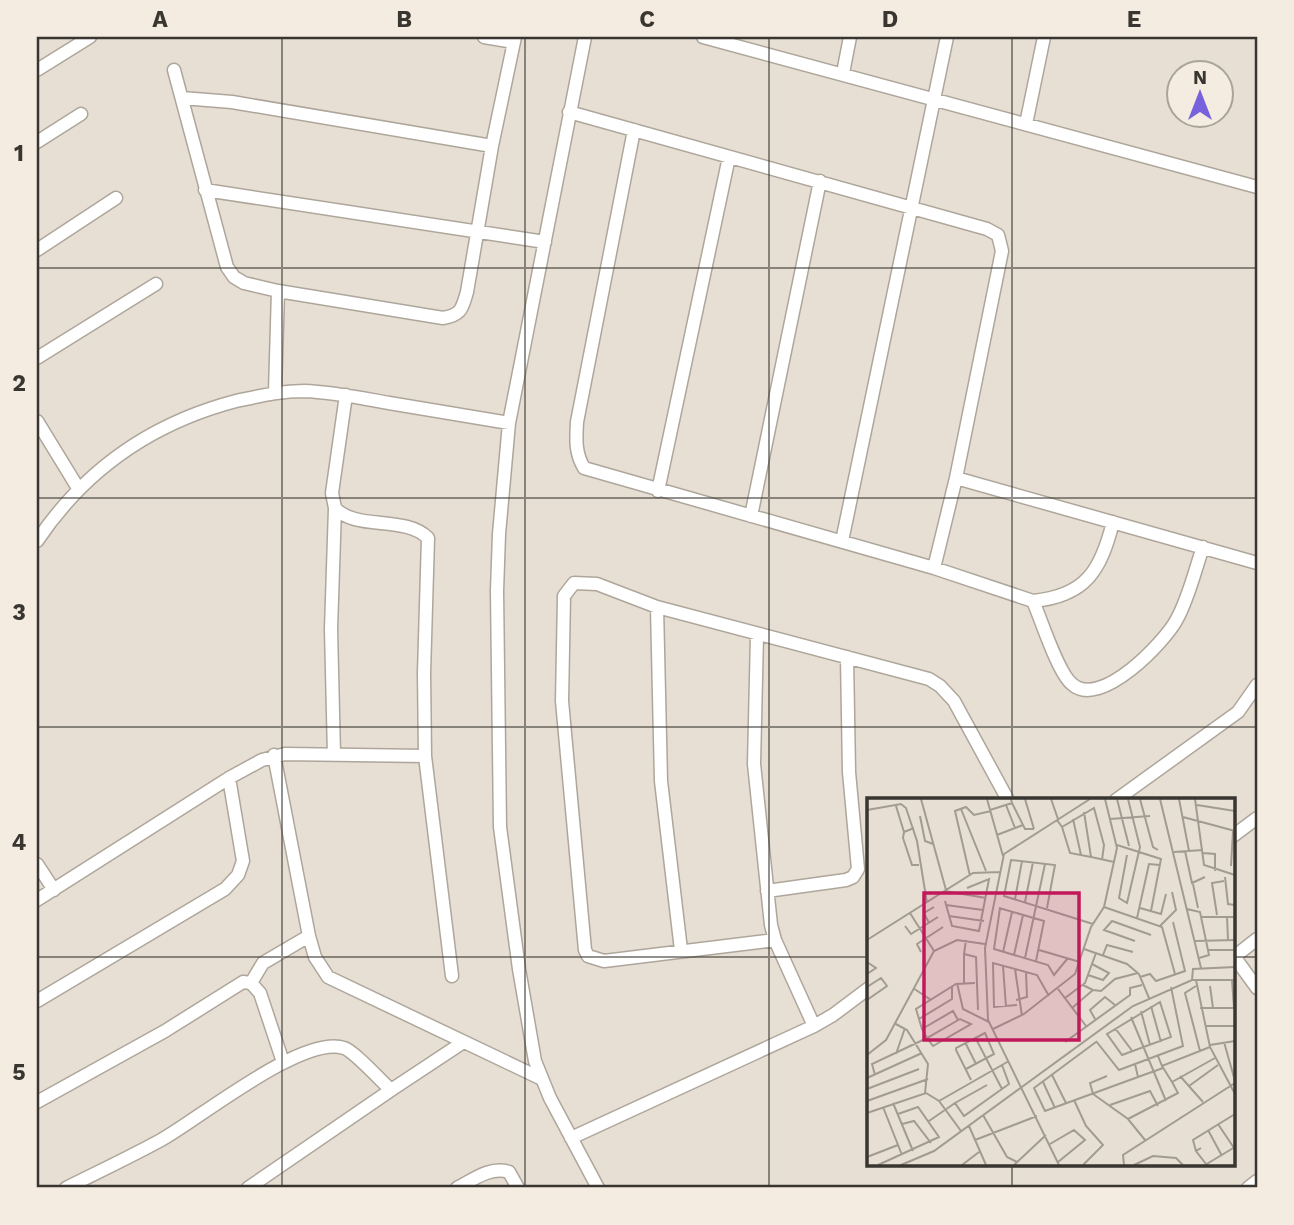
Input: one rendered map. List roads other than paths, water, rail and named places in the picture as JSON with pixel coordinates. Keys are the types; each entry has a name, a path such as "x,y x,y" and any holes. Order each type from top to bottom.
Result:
{"street":[{"path":"37,70 90,37"},
{"path":"174,70 227,267 234,276 244,283 278,291 431,317 455,316 462,308 467,292 514,39 484,37"},
{"path":"585,37 509,423 497,591 500,827 519,969 535,1060 571,1138 598,1188"},
{"path":"703,37 755,43 933,100 1257,187"},
{"path":"843,73 850,37"},
{"path":"842,541 947,37"},
{"path":"1026,124 1044,37"},
{"path":"182,98 233,102 492,146"},
{"path":"569,112 991,230 998,235 1002,244 956,478 934,568"},
{"path":"37,142 81,114"},
{"path":"634,131 577,422 576,444 584,468 934,568 1033,601 1066,594 1082,584 1098,567 1113,522"},
{"path":"658,491 729,157"},
{"path":"751,516 820,181"},
{"path":"205,190 545,242"},
{"path":"37,248 116,198"},
{"path":"37,358 156,284"},
{"path":"275,392 278,291"},
{"path":"37,541 78,488 131,446 165,426 204,410 275,392 307,391 346,396 509,423"},
{"path":"334,755 331,629 335,508 332,493 346,396"},
{"path":"37,421 78,488"},
{"path":"956,478 1257,563"},
{"path":"335,508 348,517 417,530 428,538 424,673 425,756 452,976"},
{"path":"1033,601 1064,674 1072,685 1086,689 1105,687 1156,648 1172,628 1203,547"},
{"path":"775,940 604,961 588,956 585,950 562,701 564,596 574,583 597,584 657,607 929,679 954,701 1007,798"},
{"path":"657,607 661,781 681,950"},
{"path":"757,635 754,764 767,891 775,940 814,1026"},
{"path":"767,891 846,880 853,877 858,869 849,772 847,657"},
{"path":"1119,798 1238,712 1257,685"},
{"path":"274,755 309,936 315,957 328,977 542,1079"},
{"path":"37,900 229,778 274,755 425,756"},
{"path":"37,1001 225,889 238,875 243,861 229,778"},
{"path":"1234,835 1257,818"},
{"path":"37,864 54,890"},
{"path":"251,983 263,963 309,936"},
{"path":"1234,955 1257,939"},
{"path":"1234,957 1257,988"},
{"path":"37,1102 165,1031 243,982 251,983 260,993 283,1062"},
{"path":"571,1138 814,1026 867,990"},
{"path":"248,1188 462,1042"},
{"path":"66,1188 163,1139 283,1062 321,1048 346,1048 391,1090"},
{"path":"457,1188 490,1171 498,1170 509,1172 518,1188"},
{"path":"1248,1188 1257,1181"}]}
